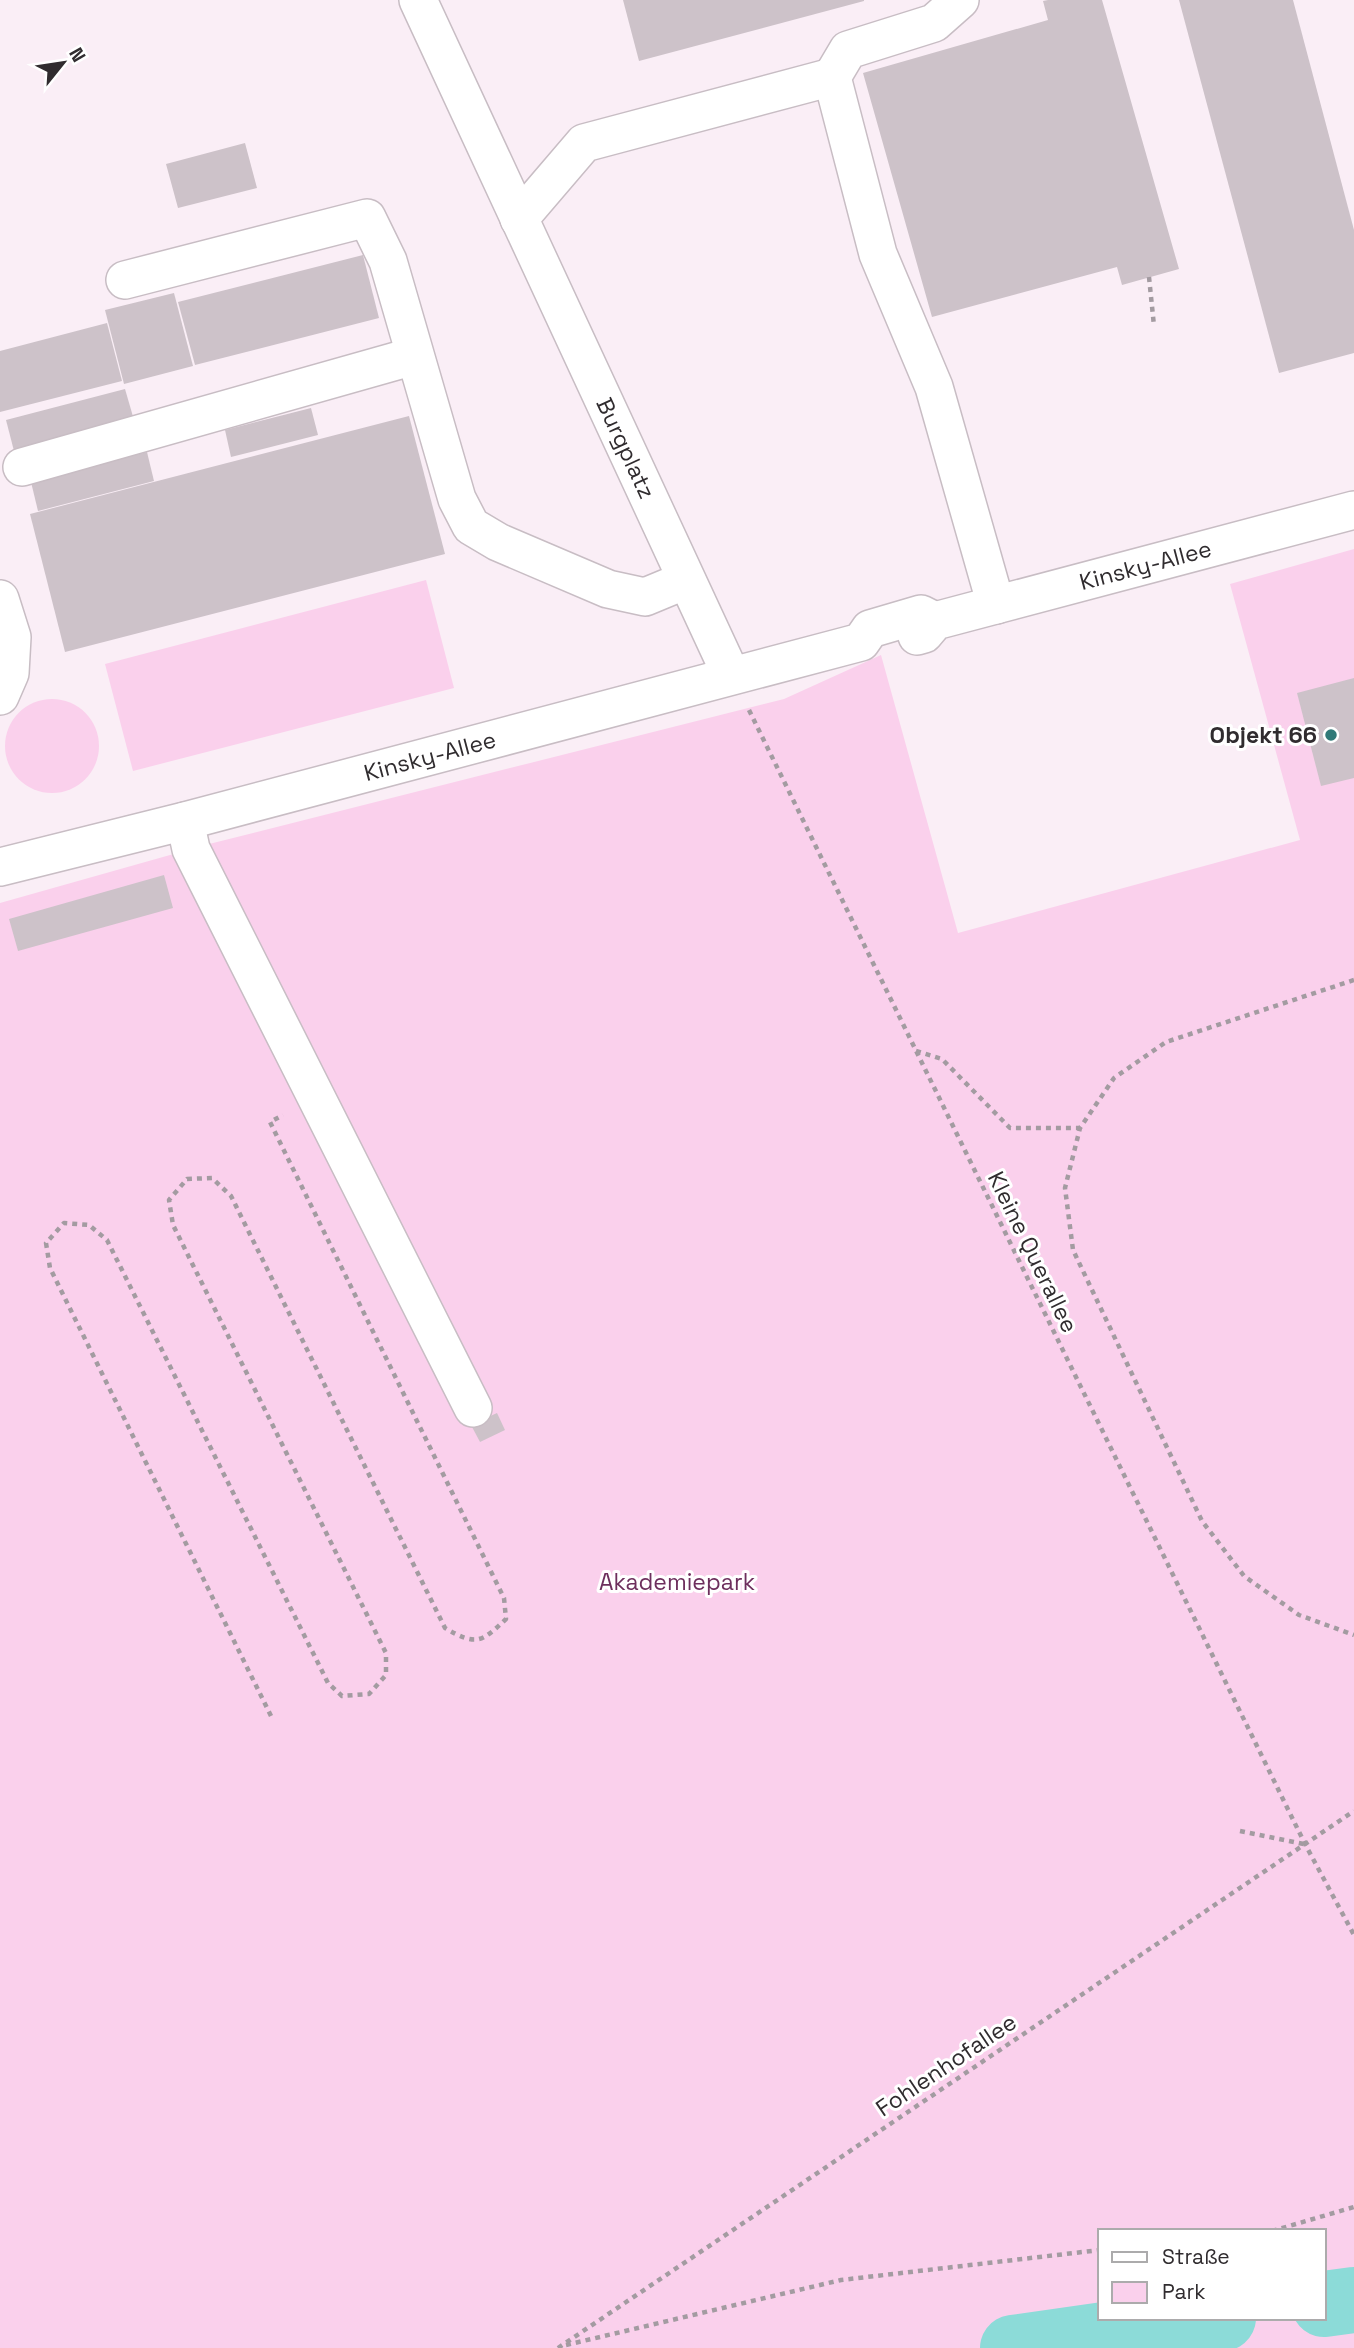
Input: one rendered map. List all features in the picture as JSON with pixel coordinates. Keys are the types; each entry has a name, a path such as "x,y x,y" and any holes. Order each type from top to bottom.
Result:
{"lane":[{"name":"Burgplatz","path":"418,0 731,675"},
{"path":"960,0 933,23 848,50 832,78 878,254 934,387 996,605"},
{"path":"519,219 584,143 832,78"},
{"path":"125,280 367,218 388,261 457,499 471,526 498,542 608,589 645,597 686,580"},
{"path":"22,467 414,356"},
{"name":"Kinsky-Allee","path":"0,867 185,821 861,642 870,629 921,614 935,621 1354,510"},
{"path":"0,599 12,636 10,673 0,696"},
{"path":"185,821 191,849 473,1408"}],"path":[{"path":"1149,277 1154,326"},
{"name":"Kleine Querallee","path":"731,675 1305,1844 1354,1936"},
{"path":"1354,980 1166,1042 1114,1078 1080,1128 1065,1188 1073,1250 1202,1521 1244,1576 1299,1615 1354,1635"},
{"path":"915,1051 942,1059 1010,1128 1080,1128"},
{"path":"270,1122 504,1598 506,1619 487,1637 466,1640 445,1628 231,1196 212,1178 187,1179 169,1200 173,1225 386,1653 386,1675 369,1694 342,1696 328,1684 107,1240 89,1225 64,1223 46,1243 50,1268 271,1716"},
{"name":"Fohlenhofallee","path":"560,2347 1354,1811"},
{"path":"1240,1832 1305,1844"},
{"path":"1279,2229 1354,2207"},
{"path":"560,2347 841,2280 1098,2250"}],"green space":[{"name":"Akademiepark","path":"1354,549 1354,2348 0,2348 0,903 209,844 784,699 881,655 958,933 1300,840 1230,584"},
{"path":"426,580 454,688 133,771 105,664"},
{"path":"52,699 70,703 85,713 95,728 99,746 95,764 85,779 70,789 52,793 34,789 19,779 9,764 5,746 9,728 19,713 34,703"}],"building":[{"path":"623,0 864,0 864,1 639,61"},
{"path":"1102,0 1179,269 1122,285 1117,267 932,317 863,73 1048,20 1043,1"},
{"path":"1179,0 1293,0 1354,230 1354,353 1279,373"},
{"path":"245,143 257,188 178,208 166,164"},
{"path":"363,255 379,318 195,365 178,302"},
{"path":"174,293 193,366 124,384 105,310"},
{"path":"107,323 122,381 0,412 0,351"},
{"path":"125,389 134,420 14,451 6,420"},
{"path":"311,408 318,435 231,457 225,430"},
{"path":"409,416 445,554 65,652 30,514"},
{"path":"147,452 154,481 38,511 31,482"},
{"name":"Objekt 66","path":"1354,678 1354,778 1321,786 1297,693"},
{"path":"164,875 173,908 18,951 9,919"},
{"path":"497,1413 505,1430 480,1442 471,1425"}],"waterway":[{"path":"1326,2304 1354,2300"},
{"path":"1013,2348 1209,2320"}],"place":[{"name":"Objekt 66","path":"1331,735"}]}
